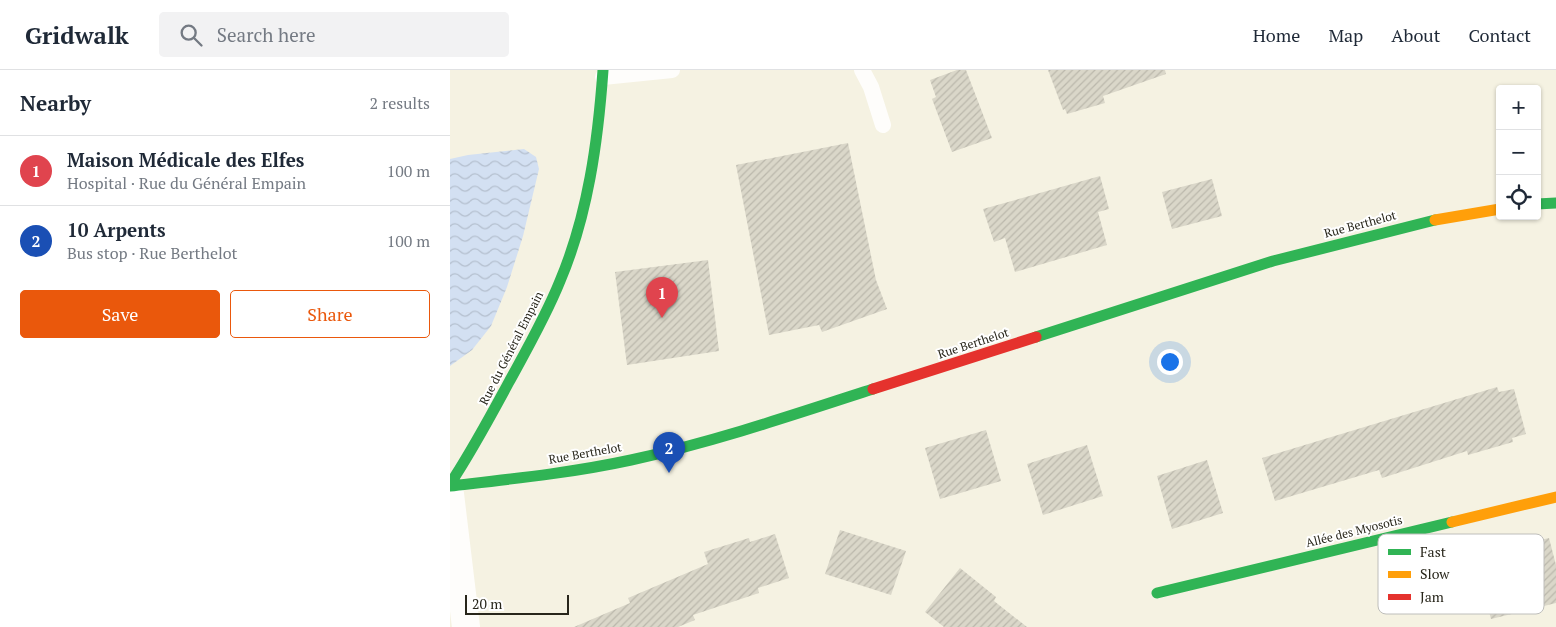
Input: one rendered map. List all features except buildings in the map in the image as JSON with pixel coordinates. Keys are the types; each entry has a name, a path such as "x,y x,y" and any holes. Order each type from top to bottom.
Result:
{"street":[{"name":"Rue du Général Empain","path":"450,485 472,451 551,304 567,263 585,201 597,132 603,74"},
{"path":"1541,204 1556,203"},
{"name":"Rue Berthelot","path":"450,485 552,474 617,463 680,448 735,433 1273,261 1426,221 1496,209"},
{"path":"450,494 466,627"},
{"name":"Allée des Myosotis","path":"1400,534 1556,496"},
{"name":"Allée des Myosotis","path":"1158,593 1378,539"}],"lane":[{"path":"603,74 672,70"},
{"path":"862,70 871,87 883,125"}],"water":[{"path":"524,149 536,157 539,169 523,236 507,287 491,326 472,350 450,366 450,159 468,155"}],"traffic: fast":[{"path":"450,484 481,434 536,332 555,294 570,256 585,204 595,151 603,70"},
{"path":"1541,204 1556,203"},
{"path":"1036,337 1273,261 1435,220"},
{"path":"450,486 608,465 662,453 783,418 873,389"},
{"path":"1402,534 1452,522"},
{"path":"1157,593 1378,540"}],"traffic: slow":[{"path":"1435,220 1496,210"},
{"path":"1452,522 1556,497"}],"traffic: jam":[{"path":"873,389 1036,337"}],"place":[{"name":"Maison Médicale des Elfes","path":"662,318"},
{"name":"10 Arpents","path":"669,473"}]}
